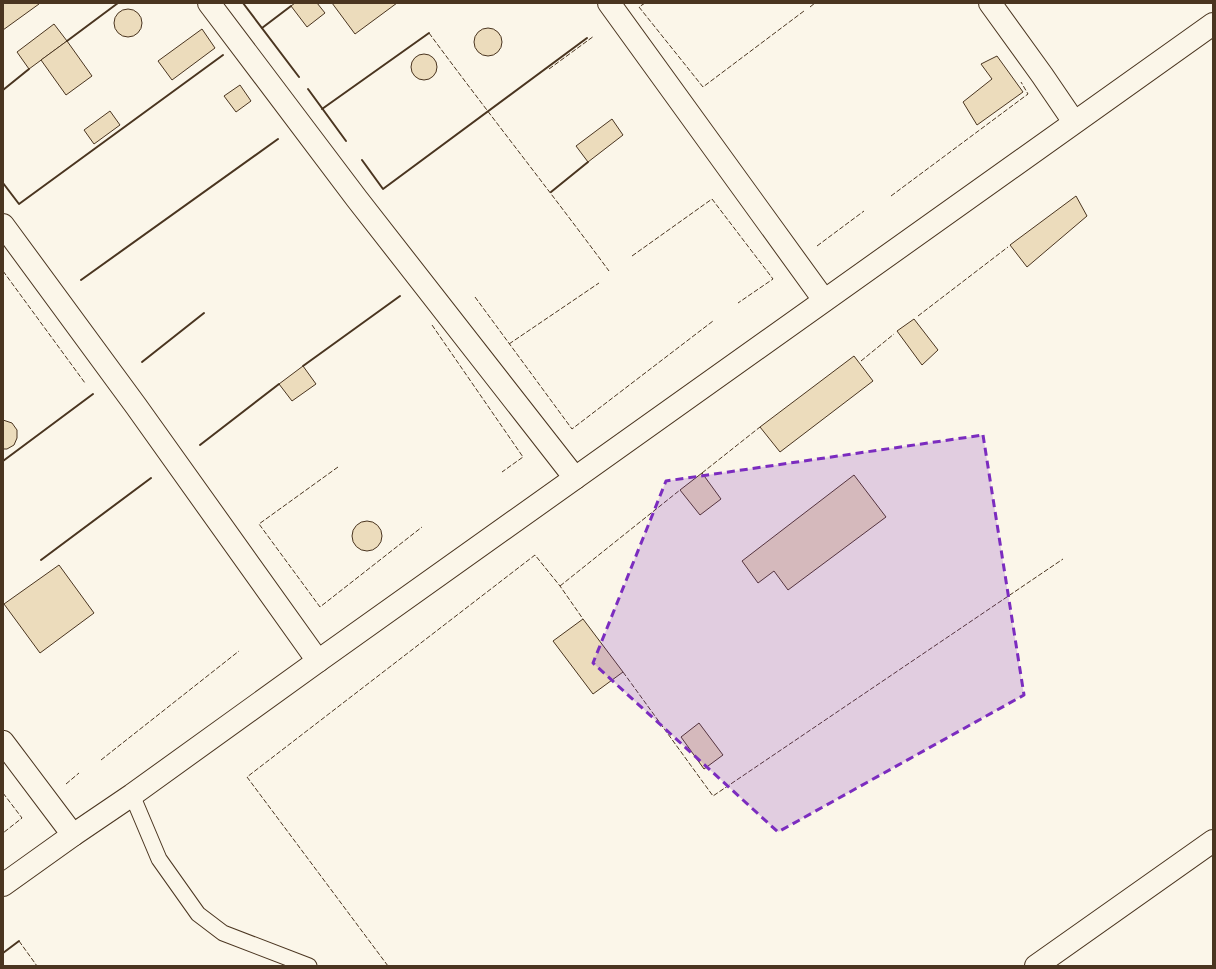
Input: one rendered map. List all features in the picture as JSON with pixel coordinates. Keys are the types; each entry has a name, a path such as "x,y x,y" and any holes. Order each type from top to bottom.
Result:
{"street":[{"path":"209,3 357,199 575,478"},
{"path":"609,3 824,300"},
{"path":"990,3 1074,122"},
{"path":"3,885 72,835 132,795 1213,24"},
{"path":"3,225 131,400 318,661"},
{"path":"3,742 72,835"},
{"path":"1036,966 1213,841"}],"lane":[{"path":"132,795 159,859 198,914 223,933 309,966"}],"highlighted area":[{"path":"983,435 1024,695 778,832 593,663 666,481"}],"building":[{"path":"3,3 38,3 39,4 3,30"},
{"path":"295,3 317,3 325,13 307,27 291,6"},
{"path":"332,3 397,3 355,34"},
{"path":"128,9 138,13 142,23 138,33 128,37 118,33 114,23 118,13"},
{"path":"54,24 67,41 29,69 17,52"},
{"path":"488,28 498,32 502,42 498,52 488,56 478,52 474,42 478,32"},
{"path":"202,29 215,48 172,80 158,61"},
{"path":"67,41 92,76 66,95 41,60"},
{"path":"424,54 433,58 437,67 433,76 424,80 415,76 411,67 415,58"},
{"path":"997,56 1023,92 977,125 963,102 992,79 981,64"},
{"path":"240,85 251,101 236,112 224,96"},
{"path":"110,111 120,125 94,144 84,130"},
{"path":"612,119 623,135 588,162 576,146"},
{"path":"1076,196 1087,216 1027,267 1010,245"},
{"path":"914,319 938,350 922,365 897,331"},
{"path":"854,356 873,381 780,452 760,427"},
{"path":"303,366 316,384 292,401 279,384"},
{"path":"3,420 12,423 17,430 17,438 14,445 7,449 3,449"},
{"path":"702,473 721,499 700,515 680,490"},
{"path":"854,475 886,517 788,590 774,571 758,583 742,561"},
{"path":"367,521 378,525 382,536 378,547 367,551 356,547 352,536 356,525"},
{"path":"59,565 94,613 40,653 4,604"},
{"path":"583,619 623,672 593,694 553,641"},
{"path":"699,723 723,755 704,769 681,737"}],"fence":[{"path":"645,3 639,7 703,87 804,11"},
{"path":"810,7 815,3"},
{"path":"429,33 609,271"},
{"path":"549,69 594,36"},
{"path":"891,196 1028,94 1021,82"},
{"path":"632,256 712,199 773,279 738,303"},
{"path":"817,246 864,211"},
{"path":"918,316 1008,247"},
{"path":"3,271 85,383"},
{"path":"509,344 599,283"},
{"path":"475,297 572,429 713,321"},
{"path":"432,325 523,457 502,472"},
{"path":"861,361 894,334"},
{"path":"702,473 760,427"},
{"path":"338,467 259,524 320,607 422,527"},
{"path":"560,586 680,490"},
{"path":"388,966 247,777 535,555 560,586 583,619"},
{"path":"623,672 713,796 1063,559"},
{"path":"101,760 239,651"},
{"path":"66,784 79,773"},
{"path":"3,793 22,818 3,833"},
{"path":"19,941 37,966"}],"wall":[{"path":"67,41 118,3"},
{"path":"243,3 299,77"},
{"path":"262,28 291,6"},
{"path":"322,109 429,33"},
{"path":"362,160 383,189 587,38"},
{"path":"3,183 19,204 223,55"},
{"path":"3,90 29,69"},
{"path":"308,89 346,141"},
{"path":"81,280 278,139"},
{"path":"551,192 588,162"},
{"path":"303,366 400,296"},
{"path":"142,362 204,313"},
{"path":"200,445 279,384"},
{"path":"3,461 93,394"},
{"path":"41,560 151,478"},
{"path":"3,953 19,941"}]}
